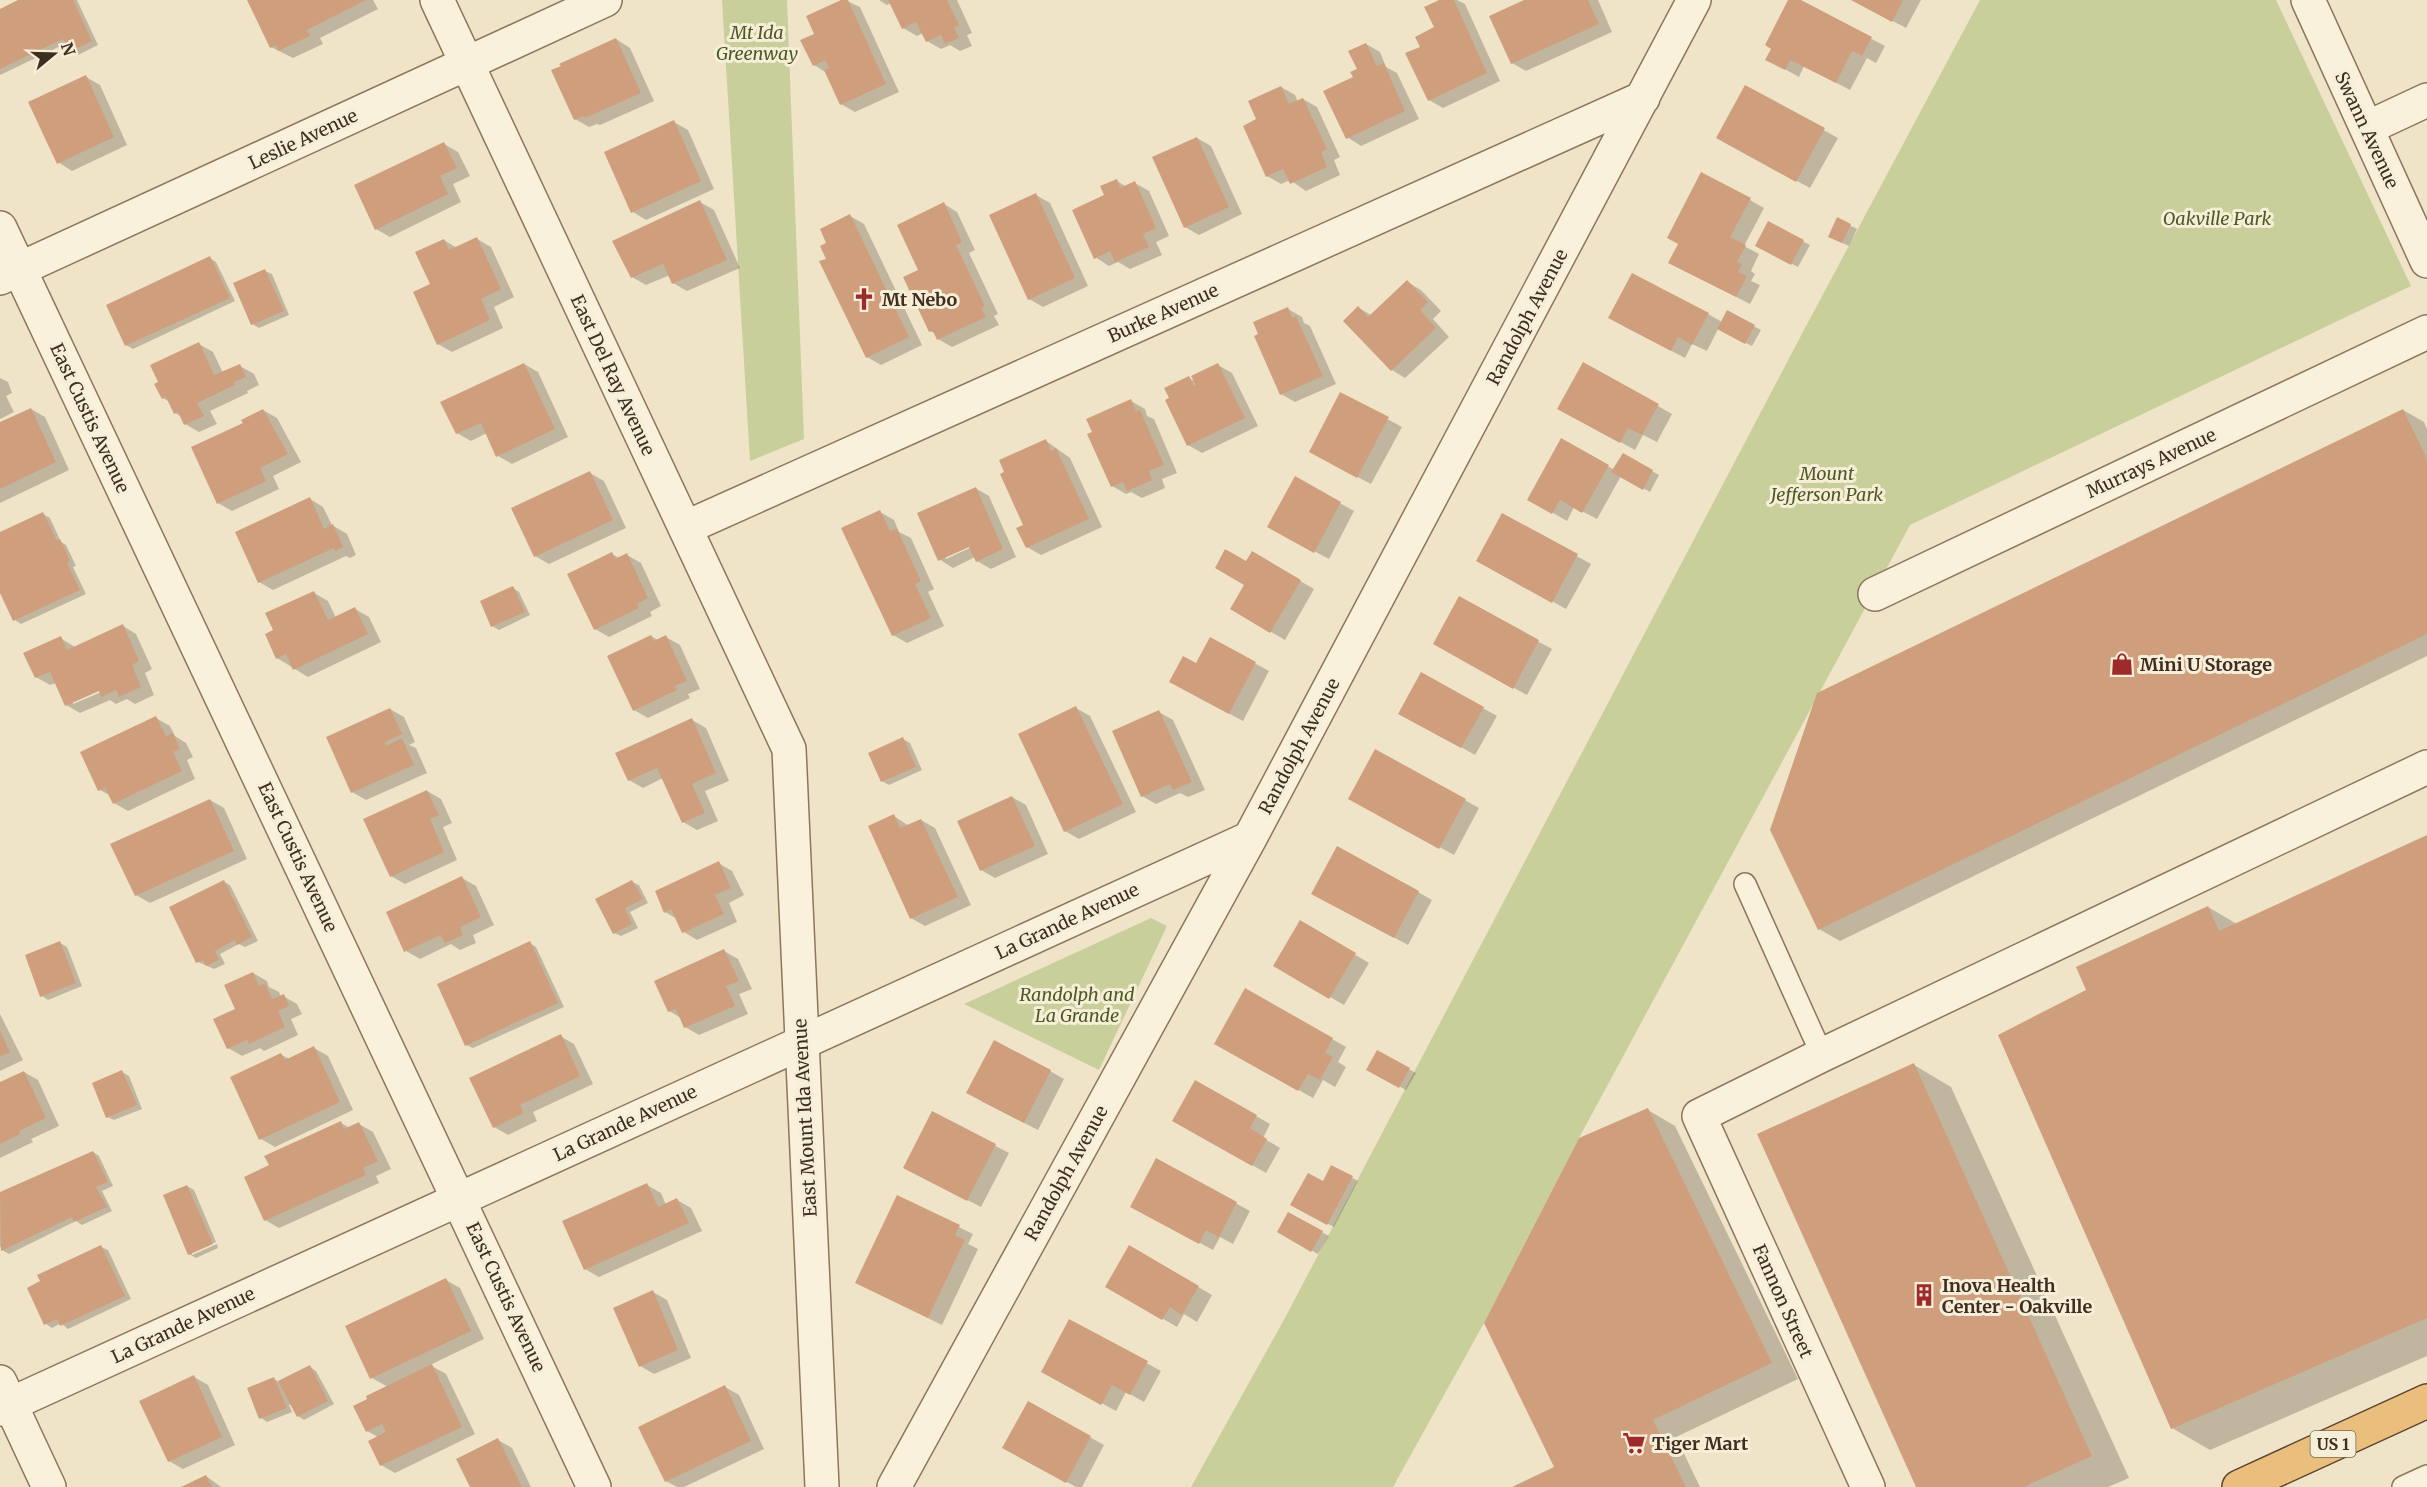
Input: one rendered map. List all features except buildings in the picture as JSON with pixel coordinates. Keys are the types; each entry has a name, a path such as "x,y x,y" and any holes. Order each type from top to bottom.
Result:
{"highway":[{"name":"US 1","path":"2239,1487 2427,1401"}],"street":[{"name":"East Del Ray Avenue","path":"437,0 789,749"},
{"name":"Leslie Avenue","path":"10,274 605,0"},
{"name":"Randolph Avenue","path":"894,1487 1250,838 1694,0"},
{"name":"Swann Avenue","path":"2308,0 2427,261"},
{"name":"Burke Avenue","path":"685,528 1643,98"},
{"path":"2367,128 2427,100"},
{"name":"East Custis Avenue","path":"0,228 10,274 460,1198 594,1487"},
{"name":"Murrays Avenue","path":"1875,594 2427,332"},
{"name":"East Mount Ida Avenue","path":"789,749 822,1487"},
{"path":"1822,1055 2427,767"},
{"name":"La Grande Avenue","path":"3,1398 460,1198 1250,838"},
{"name":"Fannon Street","path":"1822,1055 1699,1116 1868,1487"},
{"path":"3,1398 49,1487"}],"lane":[{"path":"1745,884 1822,1055"},
{"path":"2403,1487 2427,1476"}],"green space":[{"name":"Mt Ida Greenway","path":"722,0 787,0 804,439 750,461"},
{"name":"Mount Jefferson Park","path":"1980,0 2276,0 2411,286 1910,525 1579,1138 1484,1323 1393,1487 1191,1487 1286,1316"},
{"name":"Randolph and La Grande","path":"1151,918 1167,926 1099,1070 964,1004"}],"place":[{"name":"Mt Nebo","path":"864,299"},
{"name":"Mini U Storage","path":"2122,664"},
{"name":"Inova Health Center - Oakville","path":"1924,1295"},
{"name":"Tiger Mart","path":"1634,1443"}],"park label":[{"name":"Oakville Park","path":"2217,218"}]}
